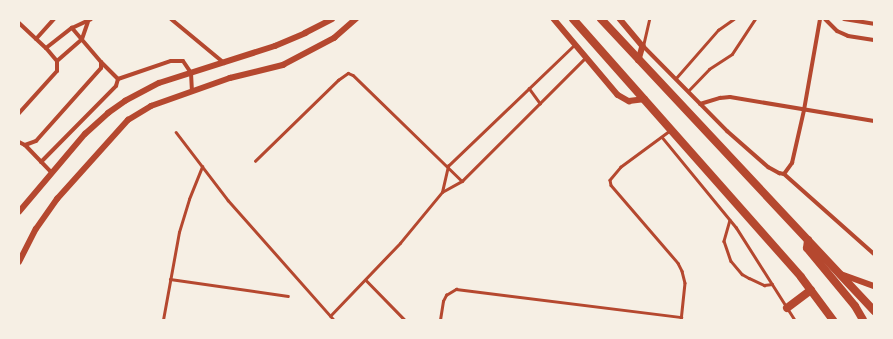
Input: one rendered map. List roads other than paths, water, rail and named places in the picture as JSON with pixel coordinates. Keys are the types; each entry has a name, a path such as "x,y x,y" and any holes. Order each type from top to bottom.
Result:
{"highway":[{"path":"573,19 672,129 811,290 830,318"},
{"path":"601,19 874,311"},
{"path":"808,240 807,248 855,306 863,320"},
{"path":"787,308 811,290"}],"street":[{"path":"36,38 54,19"},
{"path":"171,19 224,63"},
{"path":"19,212 85,134 108,113 125,101 159,83 224,63 299,36 332,19"},
{"path":"19,262 36,229 57,199 128,120 151,106 192,91 230,78 283,65 334,38 356,19"},
{"path":"554,19 618,96 624,100 636,101 645,99"},
{"path":"620,19 643,46 728,131 768,167 784,174 874,254"},
{"path":"784,174 792,163 804,110 820,19"},
{"path":"825,19 838,31 848,36 874,40"},
{"path":"844,19 874,24"},
{"path":"46,48 72,28 88,20"},
{"path":"57,61 82,39 88,20"},
{"path":"19,23 36,38 57,61 57,71 19,113"},
{"path":"72,28 101,62 118,79"},
{"path":"639,60 643,46"},
{"path":"118,79 171,61 183,61 191,73 192,91"},
{"path":"25,145 31,144 41,135 97,74 101,68 101,62"},
{"path":"42,162 116,86 118,79"},
{"path":"700,104 720,98 730,97 874,121"},
{"path":"19,142 25,145 52,172"},
{"path":"839,273 874,286"}],"lane":[{"path":"643,46 649,19"},
{"path":"675,79 718,30 734,19"},
{"path":"688,92 709,69 732,54 755,19"},
{"path":"442,192 448,166 575,44"},
{"path":"330,316 400,244 442,192 462,181 586,57"},
{"path":"255,161 338,80 348,73 353,75 462,181"},
{"path":"529,88 540,103"},
{"path":"440,320 443,300 446,295 456,288 681,318 685,283 678,263 611,185 610,180 621,167 672,129"},
{"path":"176,132 228,200 334,320"},
{"path":"662,137 730,220 795,320"},
{"path":"163,320 179,232 190,194 202,166"},
{"path":"730,220 724,241 732,260 742,274 764,285 772,284"},
{"path":"170,279 288,296"},
{"path":"366,280 405,320"}]}
